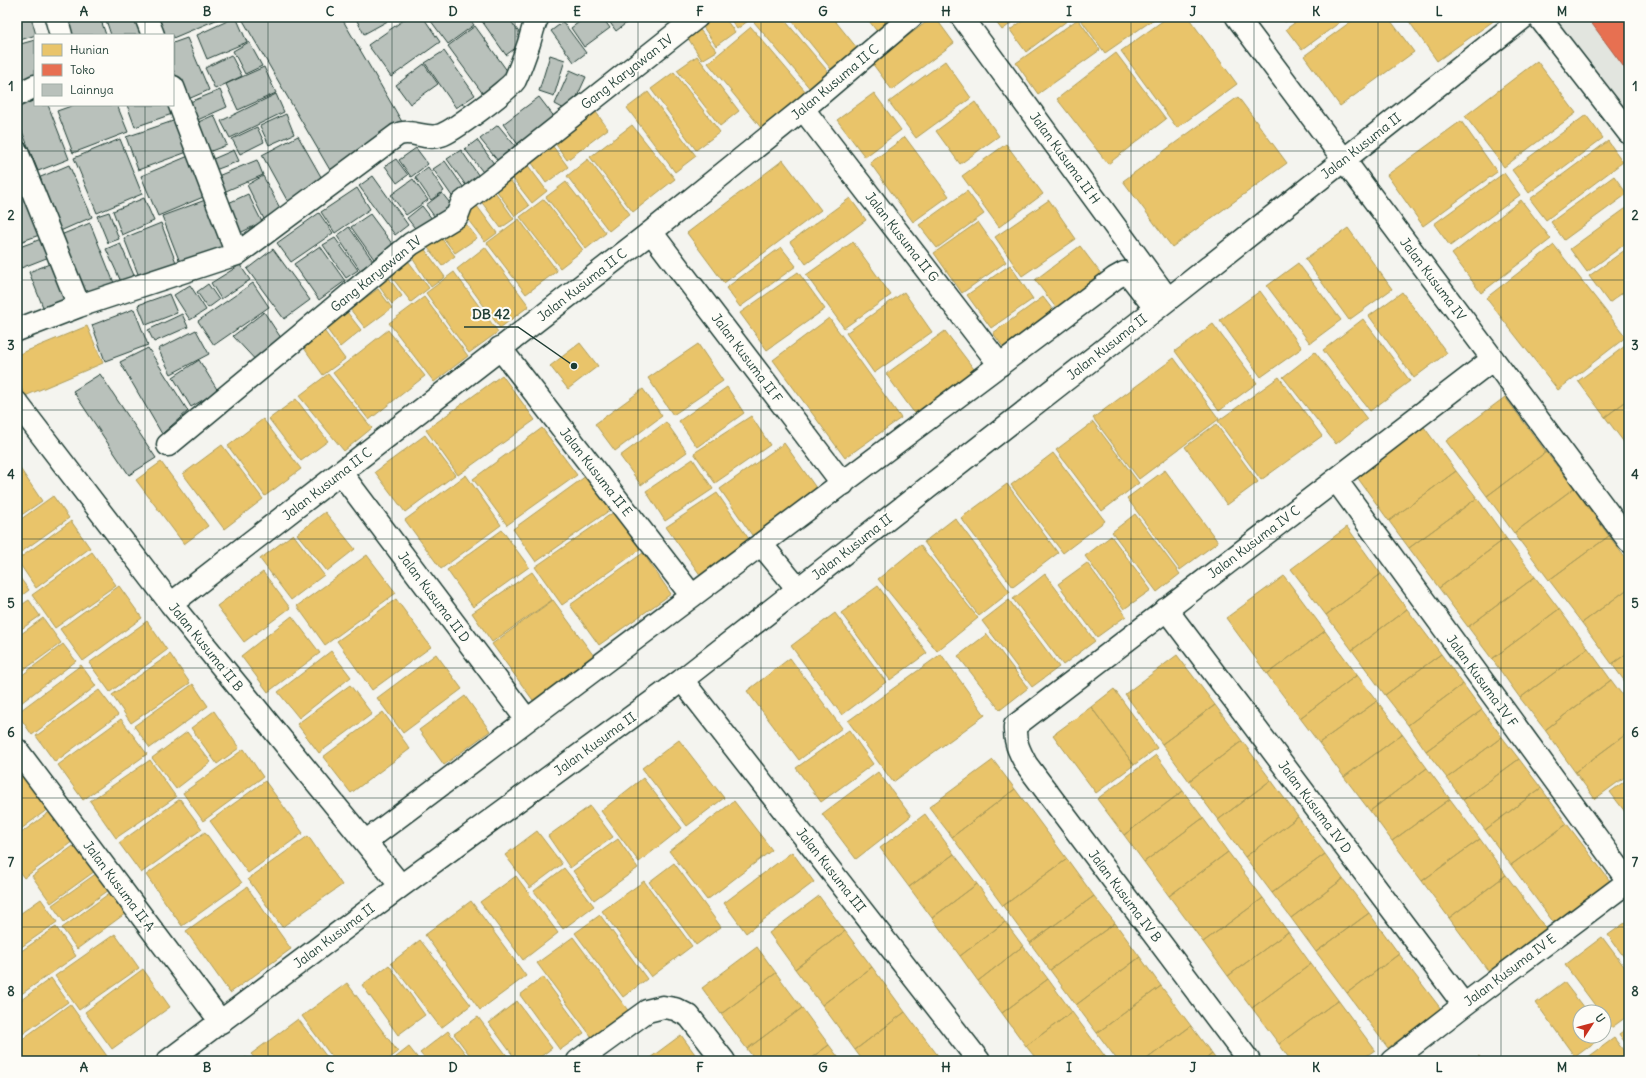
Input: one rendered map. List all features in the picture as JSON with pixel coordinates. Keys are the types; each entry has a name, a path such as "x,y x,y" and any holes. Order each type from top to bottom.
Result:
{"street":[{"path":"56,17 61,34"},
{"path":"146,17 153,34"},
{"path":"17,330 79,306 237,254 397,135 404,132 430,137 441,136 459,125 514,82 538,17"},
{"name":"Gang Karyawan IV","path":"168,444 411,244 457,216 462,203 697,17"},
{"name":"Jalan Kusuma II C","path":"171,604 341,474 500,348 651,232 803,109 911,17"},
{"name":"Jalan Kusuma II H","path":"962,17 1162,304"},
{"name":"Jalan Kusuma IV","path":"1237,17 1629,541"},
{"name":"Jalan Kusuma II","path":"168,1061 401,886 682,680 1162,304 1524,17"},
{"path":"1539,17 1629,133"},
{"path":"17,95 34,86"},
{"path":"174,90 237,254"},
{"name":"Jalan Kusuma II G","path":"803,109 1000,365"},
{"path":"17,152 79,306"},
{"name":"Jalan Kusuma II F","path":"651,232 842,484"},
{"path":"365,842 1114,278 1124,273 1131,277 1162,304"},
{"name":"Jalan Kusuma II E","path":"500,348 692,596"},
{"name":"Jalan Kusuma IV C","path":"1015,726 1493,359"},
{"name":"Jalan Kusuma II B","path":"17,403 171,604 401,886"},
{"name":"Jalan Kusuma II D","path":"341,474 527,720"},
{"name":"Jalan Kusuma IV F","path":"1336,480 1629,882"},
{"path":"761,544 798,589"},
{"name":"Jalan Kusuma IV D","path":"1166,609 1464,1005"},
{"name":"Jalan Kusuma III","path":"682,680 979,1061"},
{"name":"Jalan Kusuma IV B","path":"1015,726 1014,735 1016,747 1026,764 1249,1061"},
{"name":"Jalan Kusuma II A","path":"17,750 221,1022"},
{"name":"Jalan Kusuma IV E","path":"1392,1061 1464,1005 1629,882"},
{"path":"578,1061 647,1011 663,1007 676,1009 689,1016 724,1061"}],"shaded area":[{"path":"1551,17 1629,17 1629,117"}],"building: Hunian":[{"path":"703,17 724,17 735,32 716,46 699,21"},
{"path":"729,17 751,17 752,18 737,29"},
{"path":"760,17 782,17 831,75 812,91 754,22"},
{"path":"789,17 832,17 857,48 831,69"},
{"path":"866,17 901,17 879,34"},
{"path":"935,17 954,43 892,90 872,63"},
{"path":"992,17 1020,17 1002,30"},
{"path":"1028,17 1072,17 1026,52 1010,30"},
{"path":"1079,17 1157,17 1105,53"},
{"path":"1168,17 1188,17 1237,84 1177,128 1121,51"},
{"path":"1281,17 1292,17 1285,22"},
{"path":"1303,17 1347,17 1302,50 1286,29"},
{"path":"1357,17 1388,17 1414,52 1340,106 1304,56"},
{"path":"1406,17 1499,17 1437,61"},
{"path":"1078,19 1100,50 1038,94 1016,63"},
{"path":"696,25 717,51 702,60 684,32"},
{"path":"751,27 806,92 762,129 708,63"},
{"path":"1116,53 1166,119 1108,164 1057,99"},
{"path":"697,56 739,111 720,126 677,70"},
{"path":"945,61 971,98 916,138 889,102"},
{"path":"1537,61 1576,113 1504,167 1465,116"},
{"path":"674,72 720,132 696,150 651,89"},
{"path":"648,92 696,156 675,172 627,108"},
{"path":"874,93 901,130 865,157 837,120"},
{"path":"1238,97 1287,163 1172,247 1123,181"},
{"path":"975,102 999,136 960,164 936,131"},
{"path":"591,105 608,129 567,160 550,136"},
{"path":"1586,115 1603,138 1529,193 1512,170"},
{"path":"1461,121 1497,172 1423,226 1387,175"},
{"path":"632,125 675,179 633,212 590,157"},
{"path":"905,137 949,196 913,222 870,163"},
{"path":"549,141 568,167 546,183 530,160"},
{"path":"1608,141 1623,162 1546,220 1530,199"},
{"path":"1006,144 1043,194 999,227 962,176"},
{"path":"588,159 630,214 609,231 567,176"},
{"path":"783,160 821,210 724,283 687,233"},
{"path":"526,163 547,191 532,203 510,175"},
{"path":"1504,173 1520,195 1450,246 1434,224"},
{"path":"1614,176 1627,194 1564,240 1551,222"},
{"path":"508,177 529,206 515,216 494,187"},
{"path":"566,182 606,233 586,249 546,197"},
{"path":"493,189 514,219 501,228 480,200"},
{"path":"967,191 984,214 937,248 919,225"},
{"path":"850,198 866,220 806,264 790,242"},
{"path":"544,199 583,250 560,268 520,217"},
{"path":"1049,200 1076,239 1022,276 995,237"},
{"path":"1521,200 1551,239 1481,293 1452,254"},
{"path":"474,202 497,233 485,242 462,212"},
{"path":"1629,206 1629,241 1587,272 1570,249"},
{"path":"460,216 477,238 455,253 439,232"},
{"path":"519,219 557,271 526,294 487,243"},
{"path":"978,222 1006,262 962,293 934,253"},
{"path":"1348,228 1392,289 1349,320 1305,259"},
{"path":"438,234 455,256 442,266 425,244"},
{"path":"853,242 891,295 844,328 806,275"},
{"path":"420,243 445,277 431,287 409,253"},
{"path":"1554,245 1626,337 1558,390 1486,298"},
{"path":"1080,246 1105,279 1060,313 1035,280"},
{"path":"485,247 529,306 500,328 457,269"},
{"path":"781,247 796,266 740,307 726,288"},
{"path":"1629,247 1629,288 1609,303 1589,276"},
{"path":"405,257 429,288 411,302 387,271"},
{"path":"1298,263 1341,320 1310,343 1267,286"},
{"path":"1010,265 1033,299 991,328 967,295"},
{"path":"454,272 498,332 469,353 426,293"},
{"path":"798,272 825,309 767,350 740,313"},
{"path":"388,277 402,296 392,304 378,285"},
{"path":"378,289 392,308 365,328 350,309"},
{"path":"1260,291 1302,348 1261,377 1220,320"},
{"path":"904,292 932,332 874,373 846,333"},
{"path":"1402,292 1447,353 1414,378 1369,316"},
{"path":"424,297 468,356 434,382 389,323"},
{"path":"1043,297 1056,314 1006,351 993,333"},
{"path":"347,312 361,330 340,347 326,328"},
{"path":"829,318 901,418 845,458 773,360"},
{"path":"1363,319 1410,381 1370,411 1323,350"},
{"path":"319,324 345,359 323,375 299,341"},
{"path":"1213,324 1257,383 1219,411 1175,351"},
{"path":"87,326 103,363 25,396 17,378 17,355"},
{"path":"388,330 425,376 369,420 333,373"},
{"path":"945,331 980,377 920,421 886,374"},
{"path":"580,343 598,366 568,389 550,366"},
{"path":"1629,343 1629,399 1605,417 1578,381"},
{"path":"698,344 723,381 673,415 648,378"},
{"path":"1315,352 1367,419 1336,444 1283,377"},
{"path":"1174,358 1219,419 1139,479 1093,418"},
{"path":"328,374 372,428 344,451 299,396"},
{"path":"502,375 535,420 458,475 426,430"},
{"path":"1279,377 1322,436 1261,480 1218,421"},
{"path":"727,387 744,413 697,447 679,421"},
{"path":"643,389 662,416 615,451 595,424"},
{"path":"1505,397 1546,452 1487,496 1446,441"},
{"path":"296,399 328,441 301,461 269,419"},
{"path":"1629,399 1629,443 1626,445 1605,417"},
{"path":"751,416 770,445 715,483 694,453"},
{"path":"263,419 301,469 265,496 228,446"},
{"path":"666,422 687,452 641,485 620,456"},
{"path":"1093,422 1139,483 1102,511 1056,450"},
{"path":"1216,424 1258,482 1227,505 1185,447"},
{"path":"1424,427 1456,471 1389,521 1357,477"},
{"path":"542,428 577,475 507,525 473,479"},
{"path":"425,435 455,475 405,512 375,472"},
{"path":"784,443 819,492 754,538 720,489"},
{"path":"222,445 263,499 224,529 183,474"},
{"path":"1546,452 1574,488 1514,533 1487,496"},
{"path":"1053,453 1105,521 1063,553 1011,485"},
{"path":"693,459 713,489 665,521 646,491"},
{"path":"161,462 208,526 184,544 136,480"},
{"path":"17,464 42,501 17,518"},
{"path":"1165,470 1218,542 1180,570 1127,498"},
{"path":"1456,471 1477,498 1409,548 1389,521"},
{"path":"466,475 501,525 441,569 405,520"},
{"path":"586,476 610,510 536,562 513,529"},
{"path":"1007,484 1058,553 1013,587 961,518"},
{"path":"1574,488 1609,536 1549,580 1514,533"},
{"path":"717,493 751,542 701,576 666,527"},
{"path":"53,496 69,518 17,555 17,522"},
{"path":"1477,498 1506,538 1439,588 1409,548"},
{"path":"325,512 355,549 327,571 297,534"},
{"path":"614,512 641,549 562,605 535,567"},
{"path":"1135,514 1180,574 1157,592 1112,532"},
{"path":"955,518 1010,592 979,616 924,542"},
{"path":"71,521 90,548 36,588 17,560"},
{"path":"1347,527 1381,574 1326,615 1291,569"},
{"path":"502,530 529,567 473,607 447,570"},
{"path":"293,534 324,575 291,600 260,559"},
{"path":"1111,536 1151,590 1124,609 1085,556"},
{"path":"1609,536 1629,563 1629,588 1582,623 1549,580"},
{"path":"1506,538 1535,577 1468,627 1439,588"},
{"path":"920,545 978,618 937,651 878,579"},
{"path":"92,552 116,585 55,628 32,595"},
{"path":"643,553 671,594 599,645 570,605"},
{"path":"367,555 396,593 325,645 297,606"},
{"path":"1087,563 1126,616 1097,637 1058,584"},
{"path":"263,572 290,608 244,642 217,606"},
{"path":"532,572 552,600 492,642 472,613"},
{"path":"17,574 29,590 17,599"},
{"path":"1045,574 1095,641 1063,665 1013,599"},
{"path":"1381,574 1407,609 1352,650 1326,615"},
{"path":"1284,576 1325,631 1267,674 1226,618"},
{"path":"1535,577 1559,609 1492,659 1468,627"},
{"path":"119,586 142,618 83,661 60,629"},
{"path":"878,586 927,653 890,680 841,613"},
{"path":"1629,588 1629,652 1612,664 1582,623"},
{"path":"396,599 431,647 372,690 337,641"},
{"path":"29,600 40,616 17,632 17,608"},
{"path":"553,600 599,663 538,707 492,644"},
{"path":"1009,600 1059,667 1032,687 982,621"},
{"path":"1407,609 1441,654 1385,695 1352,650"},
{"path":"1559,609 1588,648 1520,698 1492,659"},
{"path":"835,613 886,682 842,715 791,646"},
{"path":"292,616 320,653 268,692 241,656"},
{"path":"43,618 61,643 17,675 17,637"},
{"path":"147,621 167,650 110,692 89,663"},
{"path":"1325,631 1357,675 1300,718 1267,674"},
{"path":"987,634 1028,688 1000,710 958,656"},
{"path":"63,644 76,661 17,706 17,679"},
{"path":"1588,648 1611,680 1545,730 1520,698"},
{"path":"331,651 351,677 299,718 278,692"},
{"path":"1629,652 1629,687 1612,664"},
{"path":"170,654 190,683 131,723 112,695"},
{"path":"436,654 462,689 403,733 377,698"},
{"path":"941,654 985,715 893,782 848,721"},
{"path":"1441,654 1463,684 1408,725 1385,695"},
{"path":"1177,655 1215,705 1162,744 1125,694"},
{"path":"790,658 842,728 799,760 747,691"},
{"path":"81,665 96,686 32,735 17,713"},
{"path":"1357,675 1377,701 1319,743 1300,718"},
{"path":"1611,680 1629,704 1629,732 1575,772 1545,730"},
{"path":"193,684 208,706 150,748 134,726"},
{"path":"1463,684 1482,710 1426,751 1408,725"},
{"path":"350,685 372,714 319,753 297,724"},
{"path":"1114,689 1157,748 1134,765 1091,707"},
{"path":"99,690 118,715 55,762 36,736"},
{"path":"465,696 490,731 444,765 419,730"},
{"path":"1377,701 1402,734 1344,777 1319,743"},
{"path":"1215,705 1242,741 1189,781 1162,744"},
{"path":"1091,707 1134,765 1096,793 1053,735"},
{"path":"1482,710 1502,737 1447,778 1426,751"},
{"path":"214,711 239,748 217,764 191,728"},
{"path":"383,712 410,749 351,793 323,757"},
{"path":"121,719 147,754 83,800 58,765"},
{"path":"849,730 873,764 821,802 796,768"},
{"path":"187,732 211,762 176,789 152,758"},
{"path":"1629,732 1629,774 1595,799 1575,772"},
{"path":"1402,734 1427,768 1370,811 1344,777"},
{"path":"1502,737 1519,759 1463,800 1447,778"},
{"path":"679,740 724,798 687,826 642,768"},
{"path":"1242,741 1271,780 1218,820 1189,781"},
{"path":"244,749 263,777 203,821 183,793"},
{"path":"1156,755 1183,791 1124,835 1097,799"},
{"path":"1519,759 1541,788 1485,830 1463,800"},
{"path":"150,760 176,797 116,838 90,801"},
{"path":"993,760 1015,789 952,837 929,807"},
{"path":"1427,768 1450,799 1392,841 1370,811"},
{"path":"19,770 48,809 17,832 17,771"},
{"path":"878,772 911,816 856,859 822,814"},
{"path":"643,778 682,828 639,862 601,811"},
{"path":"1629,778 1629,817 1610,792"},
{"path":"1271,780 1298,817 1245,857 1218,820"},
{"path":"265,781 303,833 248,873 210,821"},
{"path":"1541,788 1567,824 1511,865 1485,830"},
{"path":"1015,789 1067,859 1003,906 952,837"},
{"path":"1183,791 1203,818 1144,862 1124,835"},
{"path":"180,799 202,829 141,873 119,843"},
{"path":"1450,799 1480,839 1422,881 1392,841"},
{"path":"734,801 772,850 707,900 669,851"},
{"path":"590,806 613,837 570,868 548,836"},
{"path":"51,811 73,841 24,878 17,869 17,836"},
{"path":"925,814 954,854 909,887 880,848"},
{"path":"1298,817 1325,854 1272,893 1245,857"},
{"path":"1203,818 1228,852 1169,896 1144,862"},
{"path":"1567,824 1610,881 1554,923 1511,865"},
{"path":"537,831 562,864 530,888 505,855"},
{"path":"205,832 242,883 182,926 146,875"},
{"path":"308,836 342,885 282,927 248,879"},
{"path":"618,839 638,868 594,900 573,871"},
{"path":"1480,839 1506,875 1449,918 1422,881"},
{"path":"76,844 95,871 51,903 32,876"},
{"path":"792,852 814,882 746,933 724,903"},
{"path":"1228,852 1263,898 1203,942 1169,896"},
{"path":"954,854 977,884 932,918 909,887"},
{"path":"1325,854 1343,879 1291,918 1272,893"},
{"path":"1067,859 1094,896 1030,943 1003,906"},
{"path":"674,863 721,927 696,945 649,882"},
{"path":"564,868 594,906 563,929 534,891"},
{"path":"97,873 109,890 64,922 52,905"},
{"path":"1506,875 1547,930 1489,972 1449,918"},
{"path":"516,876 558,933 523,960 480,902"},
{"path":"1343,879 1369,913 1316,952 1291,918"},
{"path":"644,881 692,946 651,977 602,911"},
{"path":"977,884 1005,922 960,956 932,918"},
{"path":"247,887 291,949 230,993 186,931"},
{"path":"111,892 126,913 77,949 62,928"},
{"path":"819,896 845,931 795,969 769,933"},
{"path":"1094,896 1115,923 1050,970 1030,943"},
{"path":"1263,898 1288,932 1228,976 1203,942"},
{"path":"41,899 57,922 17,950 17,916"},
{"path":"471,901 526,976 480,1010 425,935"},
{"path":"1369,913 1399,954 1347,993 1316,952"},
{"path":"600,915 647,979 623,997 575,933"},
{"path":"1629,920 1629,964 1608,935"},
{"path":"1005,922 1023,946 978,981 960,956"},
{"path":"1115,923 1140,957 1076,1005 1050,970"},
{"path":"56,927 76,956 17,997 17,954"},
{"path":"845,931 872,967 822,1005 795,969"},
{"path":"1288,932 1311,964 1252,1008 1228,976"},
{"path":"115,934 139,968 79,1010 55,976"},
{"path":"573,937 633,1017 597,1044 537,963"},
{"path":"1602,937 1629,973 1629,1015 1612,1027 1612,1004 1594,1004 1565,965"},
{"path":"420,940 471,1005 441,1028 391,963"},
{"path":"1023,946 1048,979 1002,1013 978,981"},
{"path":"757,947 776,973 721,1014 702,988"},
{"path":"1399,954 1441,1009 1388,1048 1347,993"},
{"path":"1140,957 1161,986 1097,1033 1076,1005"},
{"path":"1311,964 1338,1000 1279,1044 1252,1008"},
{"path":"389,965 425,1015 398,1035 362,985"},
{"path":"872,967 905,1012 855,1050 822,1005"},
{"path":"143,969 170,1007 112,1049 85,1012"},
{"path":"776,973 802,1008 747,1049 721,1014"},
{"path":"543,977 584,1033 560,1050 520,995"},
{"path":"51,978 68,1002 17,1038 17,1003"},
{"path":"1048,979 1072,1012 1026,1046 1002,1013"},
{"path":"1564,982 1581,1004 1572,1004 1572,1044 1592,1044 1575,1057 1536,1003"},
{"path":"347,983 398,1052 386,1061 335,1061 302,1016"},
{"path":"1161,986 1191,1026 1144,1061 1118,1061 1097,1033"},
{"path":"1338,1000 1375,1050 1359,1061 1291,1061 1279,1044"},
{"path":"517,1001 552,1048 535,1061 517,1061 489,1023"},
{"path":"70,1004 109,1059 106,1061 17,1061 17,1043"},
{"path":"802,1008 829,1045 807,1061 756,1061 747,1049"},
{"path":"905,1012 939,1057 933,1061 863,1061 855,1050"},
{"path":"1072,1012 1104,1055 1097,1061 1038,1061 1026,1046"},
{"path":"478,1017 511,1061 474,1061 454,1034"},
{"path":"298,1019 330,1061 257,1061 251,1054"},
{"path":"1191,1026 1212,1054 1203,1061 1144,1061"},
{"path":"1629,1027 1629,1048 1619,1034"},
{"path":"448,1031 471,1061 427,1061 420,1053"},
{"path":"681,1035 700,1061 646,1061"},
{"path":"1614,1038 1629,1058 1629,1061 1583,1061 1606,1044 1612,1044 1612,1039"},
{"path":"829,1045 841,1061 807,1061"},
{"path":"409,1047 420,1061 391,1061"},
{"path":"1212,1054 1217,1061 1203,1061"},
{"path":"1104,1055 1109,1061 1097,1061"},
{"path":"1479,1056 1483,1061 1473,1061"},
{"path":"246,1057 249,1061 241,1061"},
{"path":"939,1057 942,1061 933,1061"}],"building: Toko":[{"path":"1587,17 1629,17 1629,74"}],"building: Lainnya":[{"path":"17,17 31,17 36,34 17,41"},
{"path":"64,17 100,17 106,34 71,34"},
{"path":"105,17 138,17 144,34 111,34"},
{"path":"155,17 223,17 174,38 174,34 162,34"},
{"path":"236,17 247,42 207,59 197,35"},
{"path":"241,17 341,17 405,127 330,170"},
{"path":"355,17 395,17 364,34"},
{"path":"408,17 423,17 440,42 391,77 368,45"},
{"path":"428,17 468,17 474,25 448,44"},
{"path":"479,17 508,17 525,41 506,55"},
{"path":"586,17 602,17 610,28 584,47 571,28"},
{"path":"606,17 626,17 629,21 616,31"},
{"path":"563,22 586,53 574,62 551,31"},
{"path":"475,26 513,79 486,98 448,46"},
{"path":"187,38 209,90 186,100 174,71 174,43"},
{"path":"34,40 34,75 21,79 17,65 17,45"},
{"path":"249,42 262,66 245,74 233,51"},
{"path":"444,51 475,95 456,108 425,63"},
{"path":"231,55 242,76 215,89 205,68"},
{"path":"550,55 565,60 554,96 539,91"},
{"path":"424,64 438,84 410,104 396,85"},
{"path":"264,67 276,93 238,110 226,84"},
{"path":"570,70 586,77 570,112 555,104"},
{"path":"220,90 227,107 193,122 185,104"},
{"path":"276,94 284,112 230,138 221,121"},
{"path":"539,97 559,123 522,150 503,124"},
{"path":"34,100 34,106 48,106 69,159 38,171 17,119 17,107"},
{"path":"71,106 117,106 128,132 73,153 57,111"},
{"path":"127,106 172,106 175,113 135,127"},
{"path":"286,114 294,134 269,145 260,126"},
{"path":"214,115 227,145 206,153 192,125"},
{"path":"179,119 190,151 138,170 126,137"},
{"path":"498,125 521,153 503,167 480,139"},
{"path":"257,127 264,142 240,154 232,139"},
{"path":"298,136 324,182 288,202 262,155"},
{"path":"120,139 142,194 97,213 74,158"},
{"path":"477,140 497,168 486,176 465,149"},
{"path":"416,148 428,164 411,177 399,160"},
{"path":"234,150 239,161 210,172 206,162"},
{"path":"461,150 483,182 470,191 447,159"},
{"path":"191,155 208,195 158,216 141,176"},
{"path":"396,159 408,175 397,183 385,166"},
{"path":"257,160 263,175 219,194 213,178"},
{"path":"445,161 466,191 454,199 433,169"},
{"path":"69,165 92,217 58,232 36,179"},
{"path":"428,167 444,191 431,200 415,177"},
{"path":"17,170 45,233 17,243"},
{"path":"263,176 282,212 265,221 247,185"},
{"path":"373,176 408,225 395,235 359,186"},
{"path":"413,179 428,200 406,215 391,195"},
{"path":"357,188 370,209 335,233 321,212"},
{"path":"442,193 456,211 440,224 426,205"},
{"path":"248,194 262,222 238,234 224,205"},
{"path":"144,198 154,221 122,235 113,211"},
{"path":"208,199 227,248 181,265 162,216"},
{"path":"422,206 436,224 421,236 407,218"},
{"path":"109,212 119,239 108,243 97,216"},
{"path":"319,213 333,233 291,262 277,243"},
{"path":"370,214 393,245 374,259 351,227"},
{"path":"90,223 114,283 81,297 56,237"},
{"path":"161,223 177,265 140,279 124,238"},
{"path":"349,227 373,261 360,270 337,236"},
{"path":"335,238 358,270 346,278 323,245"},
{"path":"41,239 49,257 21,268 17,258 17,248"},
{"path":"120,243 136,280 123,286 106,249"},
{"path":"320,246 345,281 319,300 294,264"},
{"path":"273,249 310,300 284,319 247,269"},
{"path":"52,263 68,302 45,312 29,272"},
{"path":"240,265 250,280 221,299 211,283"},
{"path":"253,283 269,307 214,345 198,321"},
{"path":"208,284 219,300 208,308 197,292"},
{"path":"190,285 206,310 190,320 174,295"},
{"path":"169,294 177,313 146,325 138,305"},
{"path":"134,309 148,345 105,361 92,325"},
{"path":"264,312 285,344 260,365 233,336"},
{"path":"182,314 188,327 154,342 148,330"},
{"path":"196,330 209,354 171,374 158,349"},
{"path":"148,348 188,411 162,434 120,362"},
{"path":"199,360 218,391 191,407 173,377"},
{"path":"100,374 156,458 129,475 73,391"}],"place":[{"name":"DB 42","path":"574,366"}]}
